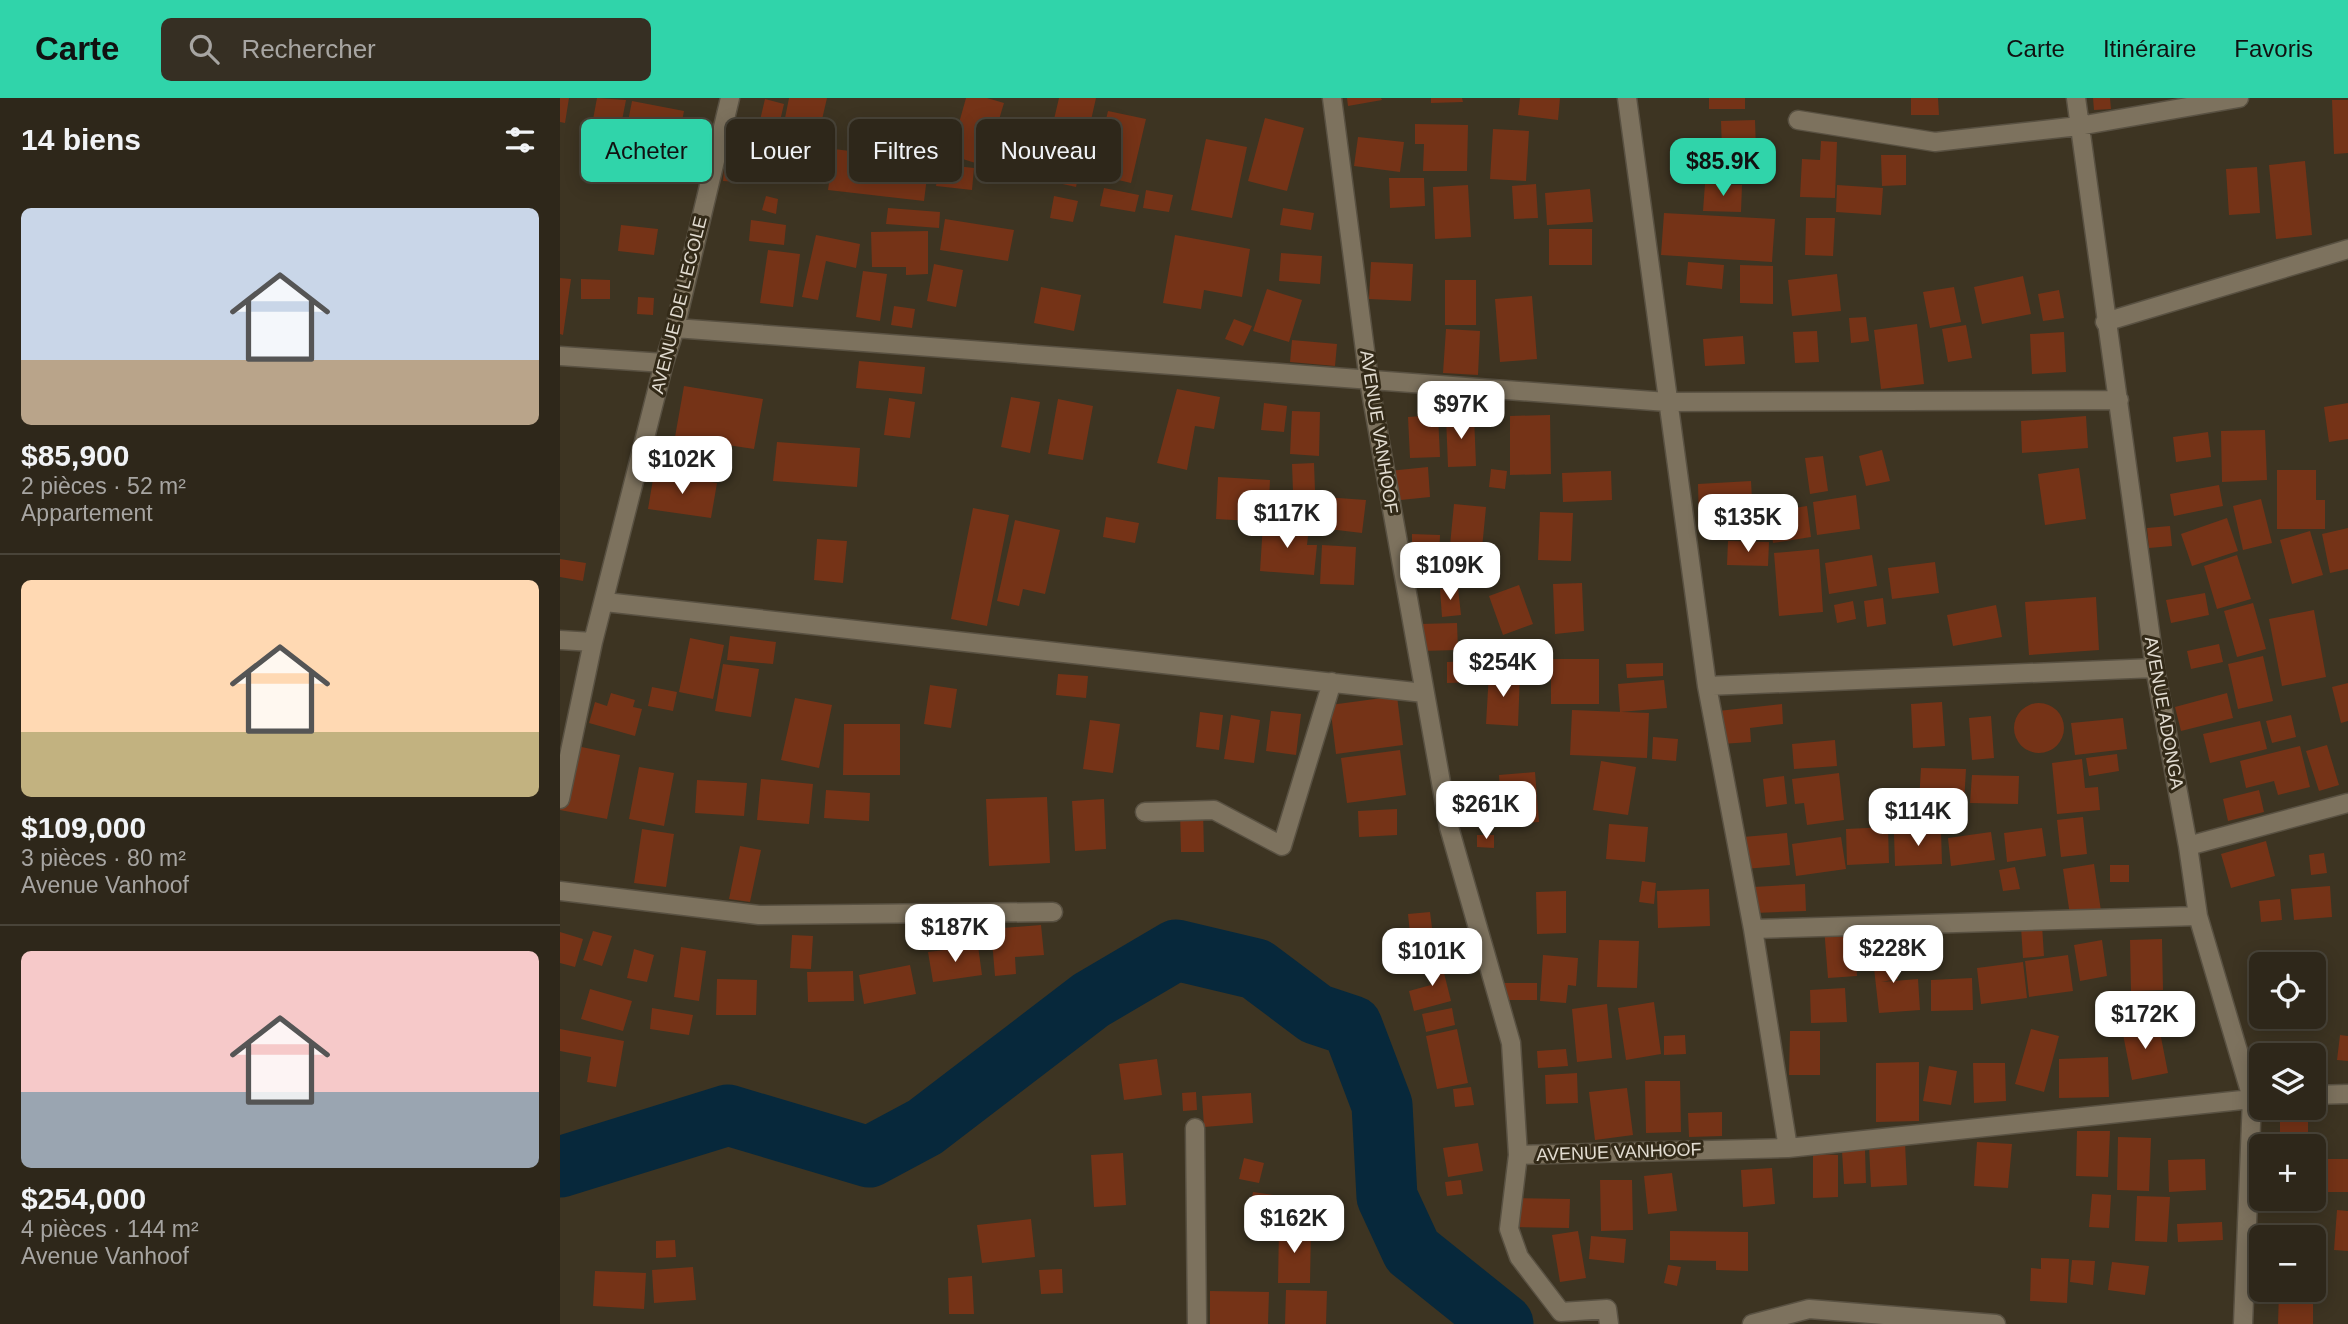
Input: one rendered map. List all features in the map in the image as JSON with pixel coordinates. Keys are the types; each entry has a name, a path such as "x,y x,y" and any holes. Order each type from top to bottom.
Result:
{"street":[{"name":"AVENUE DE L'ECOLE","path":"560,799 593,642 675,328 730,98"},
{"name":"AVENUE VANHOOF","path":"1332,98 1369,381 1449,827 1511,1043 1518,1155 1788,1147 2249,1099"},
{"path":"1627,98 1707,686 1753,929 1788,1147"},
{"name":"AVENUE ADONGA","path":"2076,98 2155,668 2188,846 2198,916 2249,1076"},
{"path":"1798,120 1935,142 2079,126 2239,98"},
{"path":"2105,321 2348,249"},
{"path":"675,328 1667,402 2119,400"},
{"path":"560,356 664,363"},
{"path":"604,602 1424,693"},
{"path":"560,640 593,642"},
{"path":"1707,686 2155,668"},
{"path":"1145,812 1214,810 1282,846 1332,682"},
{"path":"2188,846 2348,803"},
{"path":"560,891 759,915 1054,912"},
{"path":"1753,929 2198,916"},
{"path":"2326,1095 2348,1094"},
{"name":"AVENUE ADONGA","path":"2243,1324 2255,1120"},
{"path":"1195,1128 1197,1324"},
{"path":"1518,1155 1509,1229 1519,1257 1561,1312 1607,1309 1609,1324"},
{"path":"1752,1324 1809,1309 1996,1324"}],"building":[{"path":"560,98 569,98 565,123 560,122"},
{"path":"597,98 626,100 622,119 593,119"},
{"path":"789,98 827,98 822,119 785,119"},
{"path":"966,98 987,98 1004,103 999,119 976,119 976,163 962,159 960,119"},
{"path":"1059,98 1096,98 1091,119 1054,119"},
{"path":"1347,98 1381,98 1382,100 1348,106"},
{"path":"1431,98 1462,98 1463,102 1431,103"},
{"path":"1520,98 1560,98 1558,120 1518,115"},
{"path":"1709,98 1745,98 1745,109 1709,109"},
{"path":"1911,98 1938,98 1939,115 1911,115"},
{"path":"2093,98 2110,98 2111,109 2094,110"},
{"path":"765,99 784,104 780,119 760,119"},
{"path":"2332,100 2348,100 2348,153 2334,154"},
{"path":"632,101 684,111 682,119 628,119"},
{"path":"1108,111 1146,119 1131,183 1121,181 1121,119 1106,119"},
{"path":"1265,118 1304,128 1287,191 1248,181"},
{"path":"1755,120 1757,180 1723,181 1721,121"},
{"path":"1415,124 1468,125 1467,171 1423,171 1424,144 1415,144"},
{"path":"1493,129 1529,131 1526,181 1490,179"},
{"path":"1358,137 1404,142 1400,172 1354,166"},
{"path":"1206,139 1247,147 1232,218 1191,210"},
{"path":"1821,141 1837,142 1835,198 1800,197 1802,159 1820,160"},
{"path":"726,145 726,181 723,181"},
{"path":"835,149 849,151 849,182 926,182 924,201 828,190 829,182 835,182"},
{"path":"1881,155 1906,155 1906,185 1882,186"},
{"path":"2305,161 2312,235 2276,239 2269,165"},
{"path":"962,167 974,168 972,190 936,186 937,182 962,182"},
{"path":"2257,167 2260,213 2229,215 2226,169"},
{"path":"1389,178 1424,178 1425,206 1390,208"},
{"path":"1054,182 1077,182 1076,187"},
{"path":"1536,184 1538,218 1514,219 1512,186"},
{"path":"1705,184 1742,185 1741,212 1703,211"},
{"path":"1468,185 1471,237 1435,239 1433,187"},
{"path":"1837,185 1883,188 1881,215 1836,212"},
{"path":"1104,188 1139,195 1135,212 1100,206"},
{"path":"1590,189 1593,222 1547,225 1545,193"},
{"path":"1146,190 1173,195 1169,212 1143,208"},
{"path":"766,196 778,199 776,214 762,210"},
{"path":"1054,196 1078,201 1073,222 1050,218"},
{"path":"888,208 940,212 939,228 886,224"},
{"path":"1283,208 1314,213 1311,230 1280,225"},
{"path":"1664,213 1775,219 1772,262 1661,255"},
{"path":"1806,218 1835,218 1833,256 1805,255"},
{"path":"945,219 1014,230 1008,261 940,250"},
{"path":"751,220 786,225 784,245 749,241"},
{"path":"621,225 658,229 654,255 618,251"},
{"path":"1549,229 1592,229 1592,265 1549,265"},
{"path":"928,231 928,274 906,275 906,267 872,267 871,232"},
{"path":"816,235 860,244 856,268 826,261 818,300 802,297"},
{"path":"1175,235 1250,249 1242,297 1204,290 1201,309 1163,303"},
{"path":"768,250 800,254 793,307 760,303"},
{"path":"1281,253 1322,256 1320,284 1279,281"},
{"path":"1371,262 1413,264 1411,301 1369,299"},
{"path":"1688,262 1724,265 1722,289 1686,285"},
{"path":"934,264 963,270 956,307 927,301"},
{"path":"1740,265 1773,266 1773,304 1740,303"},
{"path":"863,271 887,274 880,321 856,317"},
{"path":"1837,274 1841,311 1792,316 1788,280"},
{"path":"2023,276 2031,314 1982,324 1974,287"},
{"path":"560,278 571,279 563,335 560,334"},
{"path":"581,279 610,280 610,299 581,299"},
{"path":"1445,280 1476,280 1476,325 1445,325"},
{"path":"1041,287 1081,295 1074,331 1034,323"},
{"path":"1954,287 1961,322 1930,328 1923,292"},
{"path":"1267,289 1302,300 1289,342 1253,331"},
{"path":"2059,290 2064,318 2043,321 2038,294"},
{"path":"1532,296 1537,359 1500,362 1495,299"},
{"path":"638,297 654,298 653,315 637,314"},
{"path":"894,306 915,309 912,328 891,325"},
{"path":"1866,317 1869,341 1851,343 1849,318"},
{"path":"1234,319 1252,326 1243,346 1225,339"},
{"path":"1917,324 1924,384 1881,389 1874,330"},
{"path":"1966,325 1972,358 1948,362 1942,329"},
{"path":"1446,329 1480,331 1478,375 1443,373"},
{"path":"1817,331 1819,362 1795,363 1793,332"},
{"path":"2064,332 2066,372 2032,374 2030,334"},
{"path":"1743,336 1745,364 1705,366 1703,339"},
{"path":"1292,340 1337,344 1335,366 1290,362"},
{"path":"859,361 925,367 922,394 856,388"},
{"path":"684,386 763,399 754,449 675,437"},
{"path":"1177,389 1220,397 1214,429 1195,426 1187,470 1157,463"},
{"path":"1011,397 1040,402 1030,453 1001,447"},
{"path":"889,398 915,402 910,438 884,435"},
{"path":"1058,399 1093,406 1083,460 1048,454"},
{"path":"1264,403 1287,406 1284,432 1261,430"},
{"path":"2348,403 2348,439 2329,442 2324,407"},
{"path":"1292,411 1320,412 1319,456 1290,454"},
{"path":"1438,415 1440,457 1410,458 1408,417"},
{"path":"1474,415 1476,466 1448,467 1446,416"},
{"path":"1550,415 1551,474 1510,475 1510,416"},
{"path":"2086,416 2088,448 2022,453 2021,421"},
{"path":"2265,430 2267,480 2222,482 2221,431"},
{"path":"2208,432 2211,457 2176,462 2173,437"},
{"path":"777,442 860,448 857,487 773,481"},
{"path":"1882,450 1890,481 1866,486 1859,456"},
{"path":"1823,456 1828,491 1810,494 1805,458"},
{"path":"1314,463 1316,518 1294,519 1292,464"},
{"path":"1428,467 1430,497 1391,501 1389,471"},
{"path":"2079,468 2086,519 2045,525 2038,474"},
{"path":"1491,469 1507,471 1505,489 1489,487"},
{"path":"2277,470 2316,470 2316,500 2325,500 2325,529 2277,529"},
{"path":"1611,471 1612,500 1563,502 1562,473"},
{"path":"654,473 717,483 711,518 648,509"},
{"path":"1218,477 1270,480 1268,522 1216,519"},
{"path":"1751,481 1753,519 1699,520 1698,484"},
{"path":"2219,485 2223,506 2174,516 2170,494"},
{"path":"1856,495 1860,529 1817,535 1813,502"},
{"path":"1324,497 1366,500 1362,533 1320,528"},
{"path":"2261,499 2272,543 2243,550 2233,506"},
{"path":"1454,504 1486,507 1481,559 1449,556"},
{"path":"1807,506 1811,537 1773,543 1769,512"},
{"path":"973,508 1009,515 987,626 951,619"},
{"path":"1540,512 1573,513 1571,561 1538,560"},
{"path":"1106,517 1139,523 1135,543 1103,537"},
{"path":"2227,518 2238,551 2192,566 2181,534"},
{"path":"1015,520 1060,530 1045,594 1023,589 1019,606 997,601"},
{"path":"1263,524 1309,527 1307,545 1317,545 1314,575 1260,571"},
{"path":"2170,526 2172,546 2149,548 2147,528"},
{"path":"2348,528 2348,569 2330,573 2322,534"},
{"path":"2310,531 2323,575 2292,584 2280,540"},
{"path":"1412,534 1440,535 1439,560 1412,559"},
{"path":"817,539 847,541 843,583 814,580"},
{"path":"1728,541 1769,542 1768,566 1727,565"},
{"path":"1322,545 1356,547 1354,585 1320,584"},
{"path":"1819,549 1823,612 1779,616 1774,553"},
{"path":"1872,555 1877,586 1829,594 1825,563"},
{"path":"2237,555 2251,599 2217,609 2204,566"},
{"path":"560,559 586,563 583,581 560,577"},
{"path":"1935,562 1939,593 1892,599 1888,568"},
{"path":"1582,583 1584,631 1555,634 1553,584"},
{"path":"1519,585 1533,624 1503,635 1489,596"},
{"path":"1458,588 1461,615 1442,617 1440,589"},
{"path":"2205,593 2209,615 2171,623 2166,600"},
{"path":"2096,597 2099,650 2029,655 2025,602"},
{"path":"1883,598 1886,624 1867,627 1864,601"},
{"path":"1853,601 1856,619 1837,623 1834,605"},
{"path":"2253,603 2266,649 2237,657 2224,611"},
{"path":"1996,605 2002,637 1953,646 1947,615"},
{"path":"2314,610 2326,677 2282,686 2269,619"},
{"path":"1457,623 1458,650 1421,651 1420,624"},
{"path":"730,636 776,642 773,664 727,660"},
{"path":"690,638 724,645 713,699 679,692"},
{"path":"2219,644 2223,662 2191,669 2187,651"},
{"path":"2263,656 2273,701 2238,709 2228,664"},
{"path":"1551,659 1599,659 1599,704 1551,704"},
{"path":"1475,661 1475,682 1447,683 1447,662"},
{"path":"1663,663 1663,676 1627,678 1626,664"},
{"path":"723,664 759,669 751,717 715,711"},
{"path":"1489,673 1520,674 1518,726 1486,724"},
{"path":"1058,674 1088,676 1086,698 1056,695"},
{"path":"1664,680 1667,708 1620,712 1618,684"},
{"path":"2348,683 2348,721 2341,723 2332,687"},
{"path":"930,685 957,689 951,728 924,724"},
{"path":"652,687 677,692 673,711 648,706"},
{"path":"611,693 635,700 633,707 642,709 635,736 589,723 595,702 607,706"},
{"path":"2227,693 2233,718 2181,731 2175,707"},
{"path":"1397,696 1403,745 1336,754 1330,705"},
{"path":"795,698 832,705 819,768 781,760"},
{"path":"1942,702 1945,746 1913,748 1911,704"},
{"path":"2039,703 2057,710 2064,728 2057,746 2039,753 2021,746 2014,728 2021,710"},
{"path":"1782,704 1783,724 1750,728 1751,742 1721,744 1718,711"},
{"path":"1572,710 1649,713 1647,758 1570,755"},
{"path":"1271,711 1301,714 1296,755 1266,751"},
{"path":"1200,712 1223,715 1219,750 1196,747"},
{"path":"1231,715 1260,720 1254,763 1224,759"},
{"path":"2291,715 2296,737 2272,743 2266,721"},
{"path":"1991,716 1994,758 1972,760 1969,718"},
{"path":"2123,718 2127,749 2075,755 2071,723"},
{"path":"1090,720 1120,724 1113,773 1083,769"},
{"path":"2260,721 2267,749 2210,763 2203,734"},
{"path":"844,724 900,724 900,775 843,775"},
{"path":"1653,737 1678,739 1676,761 1652,759"},
{"path":"1835,740 1837,766 1794,769 1792,744"},
{"path":"572,745 620,755 607,819 560,810"},
{"path":"2327,745 2339,785 2319,791 2306,751"},
{"path":"2300,746 2310,787 2278,795 2274,781 2246,788 2240,761"},
{"path":"1400,750 1406,795 1347,803 1341,758"},
{"path":"2117,754 2119,771 2089,776 2086,758"},
{"path":"2082,759 2085,788 2098,787 2100,810 2057,814 2052,763"},
{"path":"1601,761 1636,767 1628,815 1593,810"},
{"path":"639,767 674,773 664,826 629,819"},
{"path":"1921,768 1966,769 1964,803 1919,801"},
{"path":"1535,772 1539,822 1502,824 1499,775"},
{"path":"1839,773 1844,820 1807,825 1804,803 1795,804 1792,779"},
{"path":"1972,775 2019,776 2018,804 1970,803"},
{"path":"1784,776 1787,804 1766,807 1763,779"},
{"path":"761,779 813,784 809,824 757,820"},
{"path":"697,780 747,783 744,816 695,813"},
{"path":"826,790 870,793 869,821 824,818"},
{"path":"2259,790 2264,812 2228,821 2223,799"},
{"path":"1047,797 1050,863 989,866 986,799"},
{"path":"1104,799 1106,849 1075,851 1072,801"},
{"path":"1397,809 1397,835 1359,837 1358,811"},
{"path":"1203,810 1204,852 1181,852 1180,811"},
{"path":"2083,817 2087,854 2061,857 2057,820"},
{"path":"1609,824 1648,827 1645,862 1606,859"},
{"path":"1888,827 1889,863 1847,865 1846,829"},
{"path":"2042,828 2046,856 2007,862 2004,833"},
{"path":"642,829 674,834 666,887 634,883"},
{"path":"1941,831 1942,864 1895,866 1894,833"},
{"path":"1991,832 1995,860 1951,866 1948,838"},
{"path":"1787,833 1790,865 1745,869 1743,837"},
{"path":"1477,835 1494,835 1494,848 1477,847"},
{"path":"1841,837 1846,869 1796,876 1792,844"},
{"path":"2266,841 2275,876 2231,888 2221,854"},
{"path":"740,846 761,850 750,902 729,899"},
{"path":"2324,853 2327,873 2311,875 2309,855"},
{"path":"2094,864 2101,911 2070,915 2063,869"},
{"path":"2110,865 2129,865 2129,882 2110,882"},
{"path":"2015,867 2020,889 2003,891 1999,870"},
{"path":"1642,881 1656,883 1654,904 1639,902"},
{"path":"1805,884 1806,911 1754,913 1753,887"},
{"path":"2330,886 2332,917 2294,920 2291,889"},
{"path":"1709,889 1710,926 1658,928 1657,891"},
{"path":"1566,891 1566,933 1537,934 1536,892"},
{"path":"2280,899 2282,920 2261,922 2259,901"},
{"path":"1430,912 1435,952 1412,954 1408,914"},
{"path":"1041,925 1044,955 1015,957 1016,974 995,976 991,929"},
{"path":"1854,925 1857,976 1828,978 1824,927"},
{"path":"2042,925 2044,956 2023,958 2021,927"},
{"path":"593,931 612,936 602,966 583,960"},
{"path":"560,932 583,939 575,967 560,963"},
{"path":"792,935 813,936 811,969 790,968"},
{"path":"2162,939 2163,990 2131,991 2130,940"},
{"path":"1599,940 1639,941 1637,988 1597,987"},
{"path":"2102,940 2107,976 2080,981 2074,945"},
{"path":"978,946 982,975 933,982 928,952"},
{"path":"1893,946 1898,979 1881,982 1918,979 1920,1010 1879,1013 1872,950"},
{"path":"681,947 706,951 699,1001 674,997"},
{"path":"634,949 654,955 647,982 627,978"},
{"path":"1543,955 1578,958 1576,986 1568,985 1566,1003 1540,1001"},
{"path":"2068,955 2073,991 2029,997 2025,961"},
{"path":"1440,957 1451,1001 1414,1011 1409,991 1431,985 1425,961"},
{"path":"2023,962 2027,998 1981,1004 1977,968"},
{"path":"910,965 916,994 864,1004 859,975"},
{"path":"853,971 854,1001 808,1002 807,972"},
{"path":"1972,978 1973,1010 1931,1011 1931,980"},
{"path":"717,979 757,980 756,1015 716,1015"},
{"path":"1504,983 1537,983 1537,1000 1504,1000"},
{"path":"1845,988 1847,1022 1811,1023 1810,990"},
{"path":"590,989 632,1001 623,1031 581,1019"},
{"path":"1654,1002 1661,1054 1626,1060 1618,1008"},
{"path":"1607,1004 1612,1058 1577,1062 1572,1009"},
{"path":"652,1008 693,1015 689,1035 650,1029"},
{"path":"1452,1008 1455,1025 1426,1032 1422,1014"},
{"path":"2158,1022 2168,1073 2132,1080 2122,1029"},
{"path":"560,1029 624,1041 616,1087 587,1082 591,1057 560,1051"},
{"path":"1457,1029 1468,1083 1437,1089 1426,1036"},
{"path":"2031,1029 2059,1036 2044,1092 2015,1084"},
{"path":"1790,1031 1820,1031 1820,1075 1789,1075"},
{"path":"1685,1035 1686,1054 1664,1055 1664,1036"},
{"path":"2340,1035 2348,1036 2348,1061 2337,1060"},
{"path":"1566,1049 1568,1066 1538,1068 1537,1051"},
{"path":"2108,1057 2109,1097 2059,1098 2059,1059"},
{"path":"1157,1059 1162,1095 1124,1100 1119,1064"},
{"path":"1919,1062 1919,1121 1876,1122 1876,1063"},
{"path":"1973,1063 2005,1063 2006,1101 1974,1103"},
{"path":"1929,1066 1957,1071 1951,1105 1923,1101"},
{"path":"1577,1073 1578,1103 1546,1104 1545,1075"},
{"path":"1645,1081 1680,1081 1681,1132 1646,1133"},
{"path":"1471,1087 1474,1105 1455,1107 1453,1089"},
{"path":"1627,1088 1633,1135 1595,1140 1589,1092"},
{"path":"1196,1092 1197,1110 1183,1111 1182,1093"},
{"path":"1251,1093 1253,1123 1204,1127 1202,1096"},
{"path":"1722,1112 1722,1136 1689,1137 1688,1113"},
{"path":"2280,1120 2308,1120 2308,1134 2280,1134"},
{"path":"2077,1131 2110,1131 2108,1177 2076,1176"},
{"path":"2118,1137 2151,1138 2149,1191 2117,1190"},
{"path":"1977,1142 2012,1144 2008,1188 1974,1186"},
{"path":"1478,1143 1483,1171 1448,1177 1443,1148"},
{"path":"1905,1143 1907,1185 1871,1187 1869,1145"},
{"path":"1865,1150 1866,1183 1844,1184 1842,1151"},
{"path":"1123,1153 1126,1205 1094,1207 1091,1155"},
{"path":"1813,1154 1838,1155 1838,1197 1813,1198"},
{"path":"1244,1158 1264,1163 1259,1183 1239,1179"},
{"path":"2205,1159 2206,1190 2169,1192 2168,1160"},
{"path":"2326,1159 2348,1159 2348,1192 2326,1192"},
{"path":"1772,1168 1775,1204 1743,1207 1741,1170"},
{"path":"1672,1173 1677,1211 1648,1214 1644,1176"},
{"path":"1461,1180 1463,1194 1447,1196 1445,1182"},
{"path":"1600,1180 1632,1180 1633,1230 1601,1231"},
{"path":"1253,1192 1294,1198 1290,1222 1248,1216"},
{"path":"2092,1194 2111,1195 2109,1228 2089,1227"},
{"path":"2137,1196 2170,1197 2167,1242 2135,1241"},
{"path":"1516,1198 1570,1199 1569,1228 1515,1227"},
{"path":"2337,1210 2348,1211 2348,1251 2334,1250"},
{"path":"1031,1219 1035,1257 982,1263 977,1225"},
{"path":"2222,1222 2223,1240 2178,1242 2177,1224"},
{"path":"1279,1227 1311,1227 1310,1283 1278,1283"},
{"path":"1578,1231 1586,1278 1560,1282 1552,1235"},
{"path":"1670,1231 1748,1232 1748,1271 1716,1270 1716,1261 1670,1260"},
{"path":"1591,1236 1626,1239 1624,1263 1589,1259"},
{"path":"675,1240 676,1257 656,1258 656,1241"},
{"path":"2041,1258 2069,1259 2067,1303 2030,1301 2031,1268 2041,1269"},
{"path":"2072,1260 2095,1261 2093,1285 2070,1282"},
{"path":"2112,1262 2149,1266 2145,1295 2108,1290"},
{"path":"1668,1265 1681,1267 1677,1286 1664,1283"},
{"path":"693,1267 696,1300 654,1303 652,1270"},
{"path":"1062,1269 1063,1293 1041,1294 1039,1270"},
{"path":"595,1271 646,1273 644,1309 593,1306"},
{"path":"972,1276 974,1314 949,1314 948,1278"},
{"path":"1286,1290 1327,1291 1326,1324 1285,1324"},
{"path":"1210,1291 1269,1292 1268,1324 1210,1324"},
{"path":"2279,1302 2313,1302 2313,1324 2278,1324"}],"waterway":[{"path":"560,1167 728,1115 869,1157 925,1127 1091,1000 1176,950 1256,969 1316,1014 1352,1026 1382,1105 1387,1197 1412,1251 1503,1324"}]}
